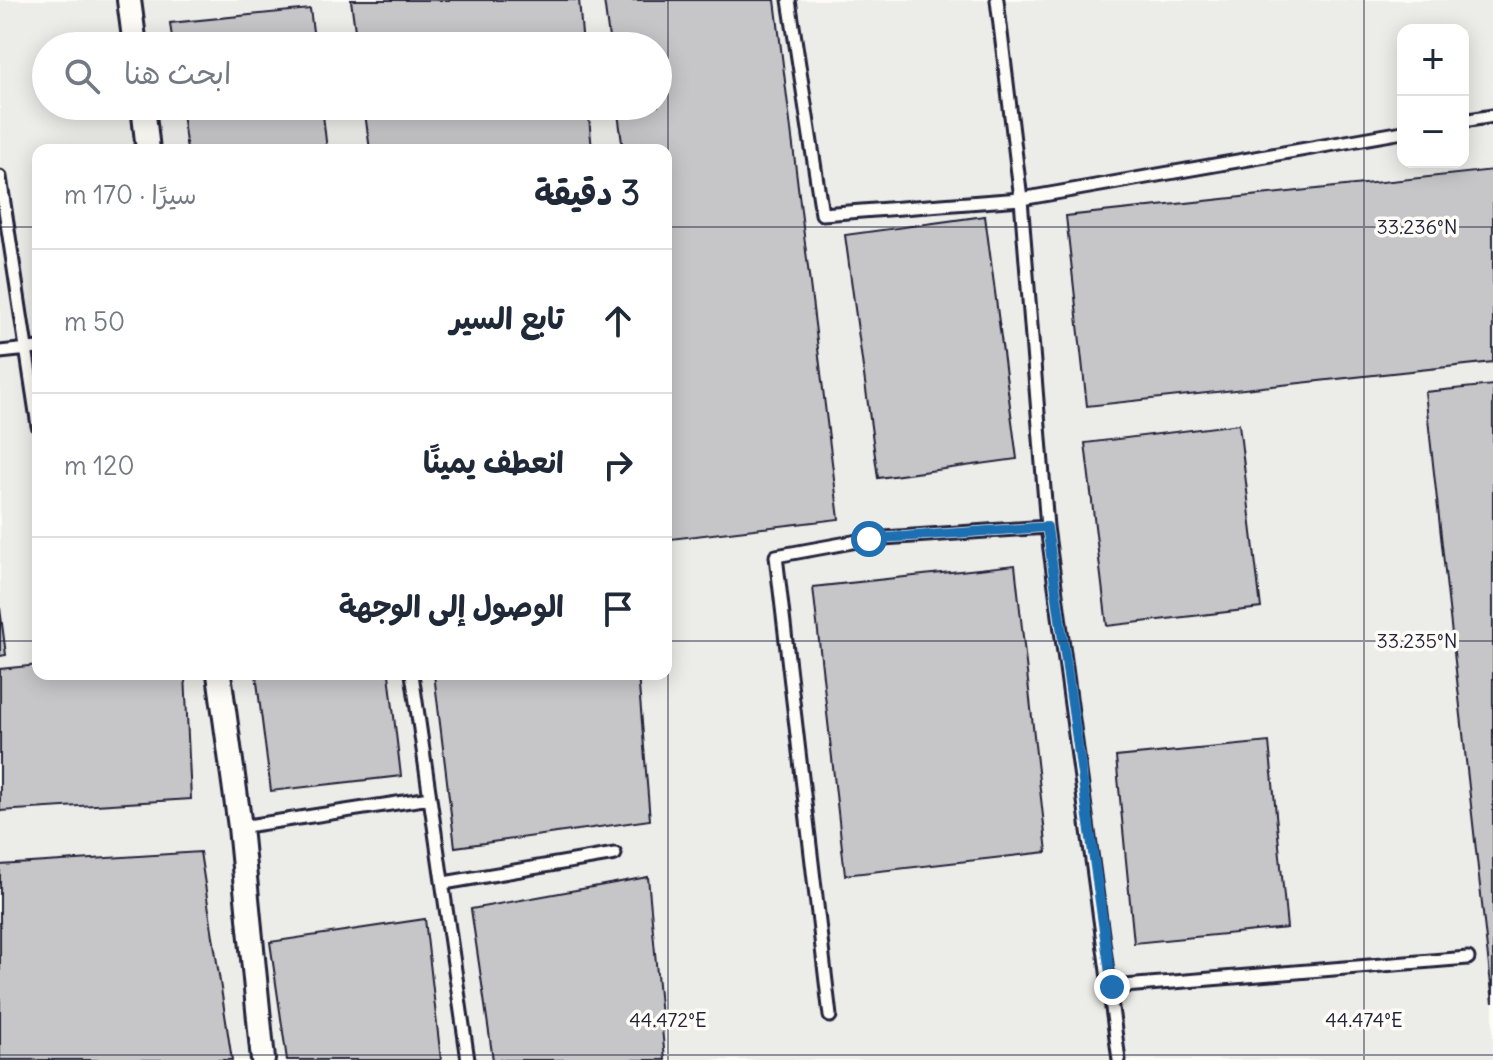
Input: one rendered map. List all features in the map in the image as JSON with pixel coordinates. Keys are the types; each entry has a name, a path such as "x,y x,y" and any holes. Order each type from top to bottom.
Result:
{"street":[{"path":"129,0 133,32"},
{"path":"145,120 147,144"},
{"path":"220,680 240,827 263,1060"}],"lane":[{"path":"789,0 822,214 1021,199 1397,133"},
{"path":"997,0 1021,199 1047,527 1112,987 1119,1060"},
{"path":"1469,120 1493,116"},
{"path":"0,177 32,391"},
{"path":"0,352 32,349"},
{"path":"830,1016 776,556 869,539 1047,527"},
{"path":"413,680 468,1060"},
{"path":"240,827 430,798"},
{"path":"444,883 615,854"},
{"path":"1112,987 1468,958"}],"shaded area":[{"path":"0,0 1493,0 1493,1060 0,1060"}],"building":[{"path":"351,0 579,0 582,32 355,32"},
{"path":"604,0 775,0 839,519 672,539 672,144 622,144 619,120 672,120 672,32 608,32"},
{"path":"310,9 313,32 171,32 170,23"},
{"path":"183,120 324,120 326,144 186,144"},
{"path":"366,120 589,120 591,144 369,144"},
{"path":"1493,170 1493,362 1087,406 1066,216"},
{"path":"985,216 1017,459 878,478 845,235"},
{"path":"1493,385 1493,1003 1425,392"},
{"path":"1239,424 1261,608 1107,626 1085,443"},
{"path":"1015,565 1047,852 845,875 813,587"},
{"path":"0,608 6,655 0,656"},
{"path":"32,666 32,680 185,680 191,799 0,811 0,669"},
{"path":"257,680 390,680 401,776 271,791"},
{"path":"435,680 638,680 650,820 455,847"},
{"path":"1269,742 1287,928 1134,943 1116,757"},
{"path":"200,852 232,1060 0,1060 0,865"},
{"path":"648,877 665,1060 493,1060 471,909"},
{"path":"425,919 441,1060 287,1060 270,942"}],"route":[{"path":"869,539 1047,527 1112,987"}]}
